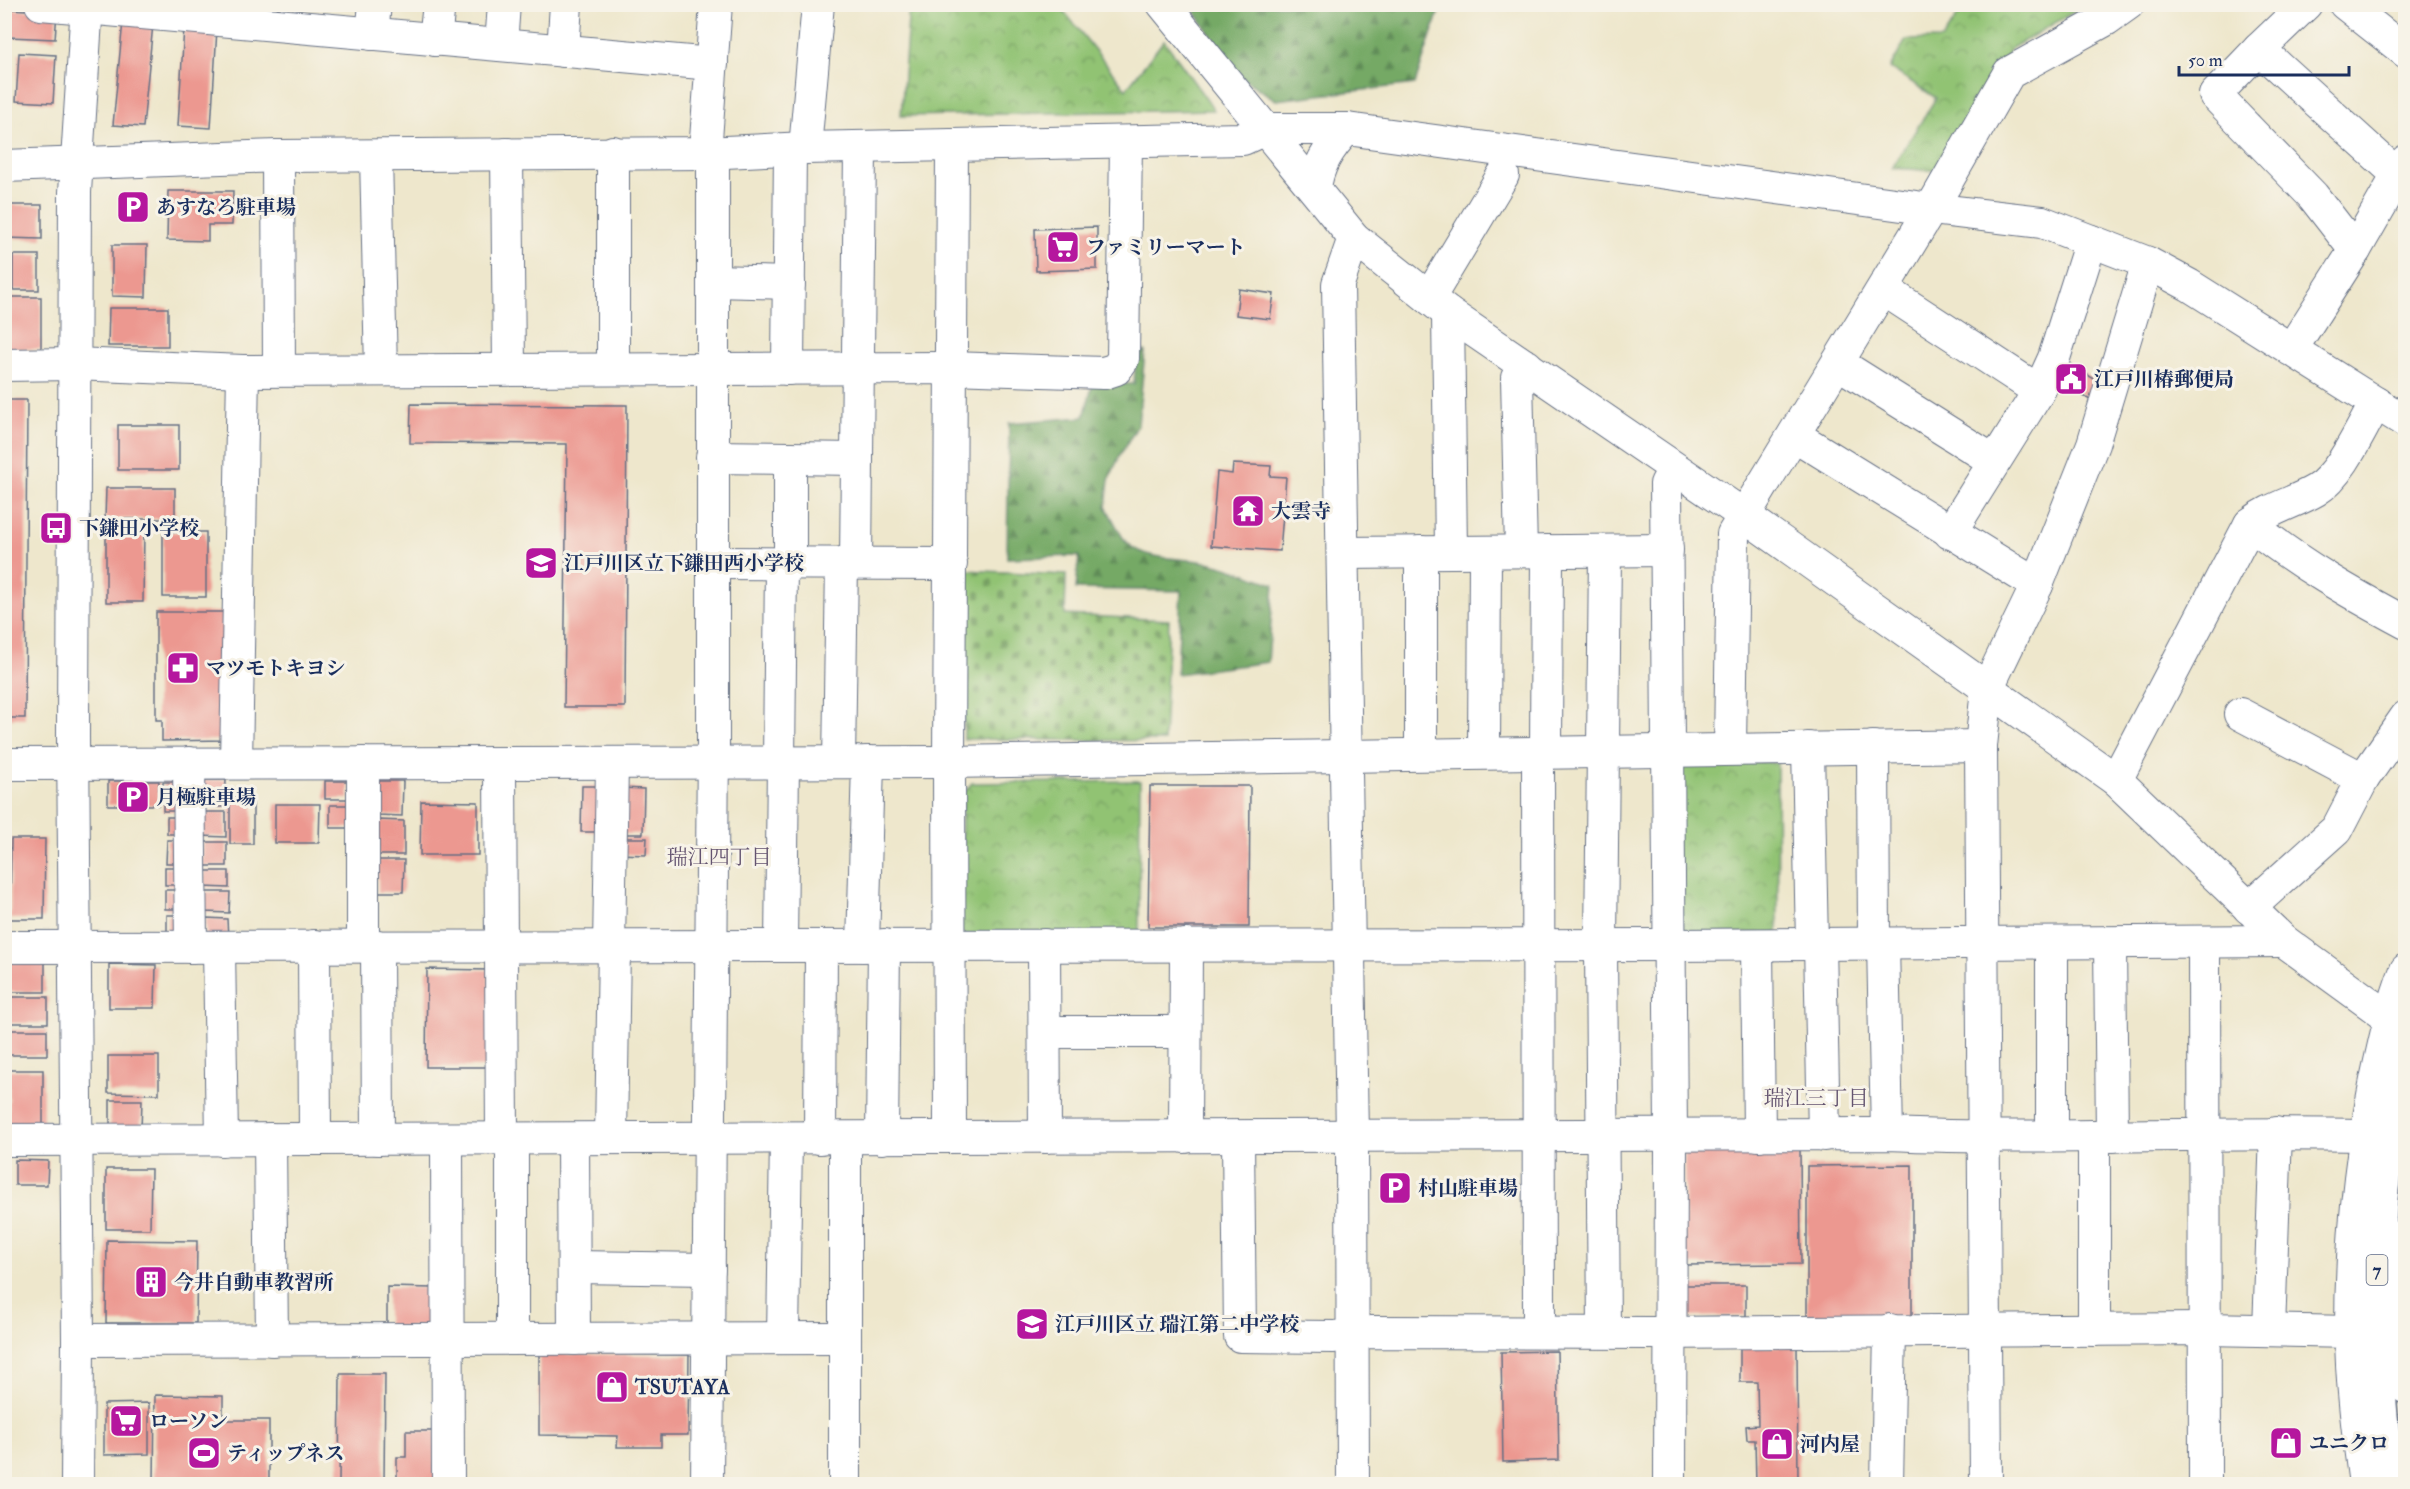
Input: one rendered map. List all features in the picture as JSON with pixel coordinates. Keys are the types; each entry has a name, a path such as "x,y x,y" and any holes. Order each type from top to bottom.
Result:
{"highway":[{"name":"7","path":"2389,1485 2382,1437 2377,1367 2376,1295 2387,1154 2406,1058"},
{"name":"7","path":"2406,1235 2403,1294 2406,1386"}],"street":[{"path":"41,4 374,19 435,40 712,64"},
{"path":"435,40 439,4"},
{"path":"501,45 504,4"},
{"path":"563,51 566,4"},
{"path":"707,1485 710,1338 713,563 713,281 709,153 716,4"},
{"path":"788,369 789,284 798,149 818,4"},
{"path":"1163,4 1354,238 1438,305 1745,516 2116,780 2284,941 2398,1024"},
{"path":"1730,749 1733,534 1931,210 2009,73 2107,19 2128,4"},
{"path":"2306,4 2215,95 2313,196 2355,250"},
{"path":"2345,4 2406,52"},
{"path":"77,1485 78,1340 74,947 75,164 87,7"},
{"path":"2259,49 2402,168 2355,250 2291,350"},
{"path":"4,166 278,156 709,153 860,147 1243,140 1265,129 1347,129 1931,210 2042,222 2148,263 2188,285 2406,422"},
{"path":"1315,189 1320,165 1347,129"},
{"path":"4,365 74,364 243,371 951,368 1104,373 1116,369 1123,359 1126,142"},
{"path":"950,1137 952,145"},
{"path":"860,147 857,459 849,563 854,762 873,946 882,1138"},
{"path":"613,152 613,368"},
{"path":"507,154 509,369"},
{"path":"278,156 279,370"},
{"path":"376,157 381,370"},
{"path":"1451,552 1438,305 1503,175"},
{"path":"1353,1485 1352,1136 1338,284 1354,238"},
{"path":"1950,533 2039,391 2054,358 2091,241"},
{"path":"1986,1485 1983,1330 1981,746 1987,688 2037,585 2093,444 2148,263"},
{"path":"713,281 789,284"},
{"path":"1883,289 2039,391"},
{"path":"1838,363 1994,461"},
{"path":"1527,366 1517,378 1534,551 1542,752 1539,945 1539,1332"},
{"path":"236,763 243,371"},
{"path":"2116,780 2250,524 2262,514 2317,489 2336,471 2376,404"},
{"path":"1794,435 2037,585"},
{"path":"712,457 857,459"},
{"path":"782,946 781,762 790,458"},
{"path":"1670,1485 1671,1135 1666,484 1674,469"},
{"path":"2250,524 2294,559 2347,592 2406,623"},
{"path":"1343,553 1666,550"},
{"path":"1604,1332 1600,945 1605,551"},
{"path":"1420,552 1421,753"},
{"path":"1484,753 1485,552"},
{"path":"713,563 951,564"},
{"path":"2240,714 2363,779"},
{"path":"2249,908 2337,829 2363,779 2406,717"},
{"path":"4,764 949,762 1981,746"},
{"path":"1873,747 1887,1134"},
{"path":"1808,748 1824,1135"},
{"path":"189,763 222,1140"},
{"path":"363,763 378,1139"},
{"path":"500,763 501,946 512,1339"},
{"path":"611,1138 612,763"},
{"path":"4,947 1757,945 2284,941"},
{"path":"2204,942 2205,1485"},
{"path":"2052,943 2052,1136"},
{"path":"2094,1330 2110,943"},
{"path":"1044,945 1045,1137"},
{"path":"1185,1137 1186,945"},
{"path":"1757,945 1759,1135"},
{"path":"314,946 315,1139"},
{"path":"821,946 845,1338 845,1485"},
{"path":"2365,1485 2357,1423 2351,1332 2354,1232 2364,1135 2398,1024 2406,970"},
{"path":"1045,1032 1185,1032"},
{"path":"4,1140 1887,1134 2103,1137 2276,1133 2364,1135"},
{"path":"2269,1330 2276,1133"},
{"path":"1238,1137 1240,1336 1334,1337 1382,1332 1890,1330 2206,1329 2351,1332"},
{"path":"783,1338 786,1138"},
{"path":"270,1139 272,1340"},
{"path":"447,1139 448,1485"},
{"path":"573,1139 574,1339"},
{"path":"574,1267 709,1269"},
{"path":"1887,1485 1890,1330"},
{"path":"78,1340 845,1338"}],"green space":[{"path":"909,5 1059,5 1126,89 1164,40 1214,110 901,116"},
{"path":"1190,5 1441,5 1415,84 1276,100 1240,77"},
{"path":"1965,5 2086,5 2010,49 1939,171 1892,168 1936,98 1890,68 1906,40 1942,39"},
{"path":"1136,351 1145,351 1138,425 1119,457 1109,480 1106,507 1125,541 1135,549 1155,556 1212,563 1274,584 1268,662 1177,674 1181,591 1076,589 1079,556 1007,558 1009,423 1084,417 1093,383 1134,384"},
{"path":"964,570 1066,575 1065,615 1169,620 1164,741 964,739"},
{"path":"1686,762 1777,762 1778,933 1686,934 1676,924 1676,775"},
{"path":"1140,781 1139,936 966,936 958,929 963,793 972,783"}],"building":[{"path":"10,9 57,12 55,39 9,37"},
{"path":"123,21 153,24 143,127 113,125"},
{"path":"184,27 217,29 211,128 178,126"},
{"path":"19,53 56,55 53,103 16,101"},
{"path":"168,191 233,191 232,225 208,225 208,241 167,240"},
{"path":"4,205 42,205 42,239 4,238"},
{"path":"1097,227 1097,269 1036,271 1035,229"},
{"path":"112,245 147,245 146,297 112,296"},
{"path":"13,255 39,255 39,290 13,290"},
{"path":"1239,289 1274,294 1270,319 1236,315"},
{"path":"4,297 41,297 41,349 4,349"},
{"path":"109,308 168,308 168,346 108,346"},
{"path":"2065,361 2104,385 2093,402 2055,378"},
{"path":"4,400 27,400 25,718 4,718"},
{"path":"411,404 627,405 625,707 564,707 567,444 410,443"},
{"path":"118,425 179,425 179,470 118,470"},
{"path":"1233,464 1271,466 1270,476 1286,477 1280,551 1211,546 1217,472 1232,474"},
{"path":"106,488 175,488 175,519 105,519"},
{"path":"106,531 144,531 143,602 106,602"},
{"path":"163,532 206,532 206,597 163,597"},
{"path":"156,612 226,612 226,740 162,741 162,720 156,720"},
{"path":"201,780 226,780 225,807 200,807"},
{"path":"108,781 159,781 158,805 108,805"},
{"path":"325,781 349,781 349,799 325,799"},
{"path":"377,781 403,781 402,816 377,815"},
{"path":"163,782 181,782 181,811 163,811"},
{"path":"582,786 603,786 602,832 581,832"},
{"path":"1150,786 1250,786 1249,927 1148,927"},
{"path":"621,788 644,789 643,834 620,834"},
{"path":"230,797 253,797 253,844 230,844"},
{"path":"421,801 478,802 478,855 420,855"},
{"path":"275,804 320,804 319,843 275,843"},
{"path":"330,805 355,805 355,828 330,828"},
{"path":"202,812 226,812 226,837 201,836"},
{"path":"167,817 183,817 183,834 167,834"},
{"path":"378,820 404,821 404,855 378,855"},
{"path":"618,838 647,838 646,855 618,854"},
{"path":"11,839 45,839 44,919 10,919"},
{"path":"167,840 184,840 183,863 166,863"},
{"path":"203,842 227,842 227,866 202,866"},
{"path":"378,860 404,860 403,892 378,892"},
{"path":"165,867 184,867 184,885 165,885"},
{"path":"204,871 229,871 229,888 204,887"},
{"path":"165,890 186,890 186,909 165,909"},
{"path":"205,892 230,892 229,913 205,912"},
{"path":"167,915 184,915 184,937 167,937"},
{"path":"206,918 227,919 228,938 206,938"},
{"path":"7,962 45,963 45,992 6,992"},
{"path":"109,964 156,965 155,1008 109,1008"},
{"path":"427,969 489,970 489,1067 426,1067"},
{"path":"4,997 48,997 48,1023 4,1023"},
{"path":"7,1030 47,1030 47,1055 6,1055"},
{"path":"108,1056 159,1056 159,1094 108,1093"},
{"path":"9,1070 43,1070 43,1131 9,1130"},
{"path":"110,1100 142,1100 141,1130 110,1130"},
{"path":"1800,1147 1801,1264 1685,1265 1684,1149"},
{"path":"15,1160 48,1161 47,1185 15,1185"},
{"path":"1912,1165 1912,1317 1807,1318 1807,1166"},
{"path":"106,1169 151,1169 150,1229 106,1229"},
{"name":"今井自動車教習所","path":"107,1240 197,1241 196,1323 106,1323"},
{"path":"1686,1285 1746,1285 1746,1316 1686,1317"},
{"path":"387,1287 433,1288 433,1327 387,1327"},
{"path":"1797,1346 1798,1484 1756,1484 1755,1440 1747,1440 1746,1426 1758,1425 1757,1382 1740,1382 1740,1347"},
{"path":"1557,1351 1559,1460 1503,1462 1501,1352"},
{"path":"539,1354 689,1355 688,1435 661,1435 661,1447 617,1447 618,1436 539,1435"},
{"path":"340,1374 385,1374 384,1484 339,1484"},
{"path":"155,1395 223,1396 223,1420 269,1420 269,1484 154,1484"},
{"path":"149,1403 149,1454 104,1455 104,1404"},
{"path":"406,1431 436,1431 436,1484 397,1484 397,1457 406,1457"}],"place":[{"name":"あすなろ駐車場","path":"133,207"},
{"name":"ファミリーマート","path":"1063,247"},
{"name":"江戸川椿郵便局","path":"2071,379"},
{"name":"大雲寺","path":"1248,511"},
{"name":"下鎌田小学校","path":"56,528"},
{"name":"江戸川区立下鎌田西小学校","path":"541,563"},
{"name":"マツモトキヨシ","path":"183,668"},
{"name":"月極駐車場","path":"133,797"},
{"name":"村山駐車場","path":"1395,1188"},
{"name":"今井自動車教習所","path":"151,1282"},
{"name":"江戸川区立 瑞江第二中学校","path":"1032,1324"},
{"name":"TSUTAYA","path":"612,1387"},
{"name":"ローソン","path":"126,1421"},
{"name":"ユニクロ","path":"2286,1443"},
{"name":"河内屋","path":"1777,1444"},
{"name":"ティップネス","path":"204,1453"}],"district":[{"name":"瑞江四丁目","path":"719,857"},
{"name":"瑞江三丁目","path":"1816,1098"}]}
